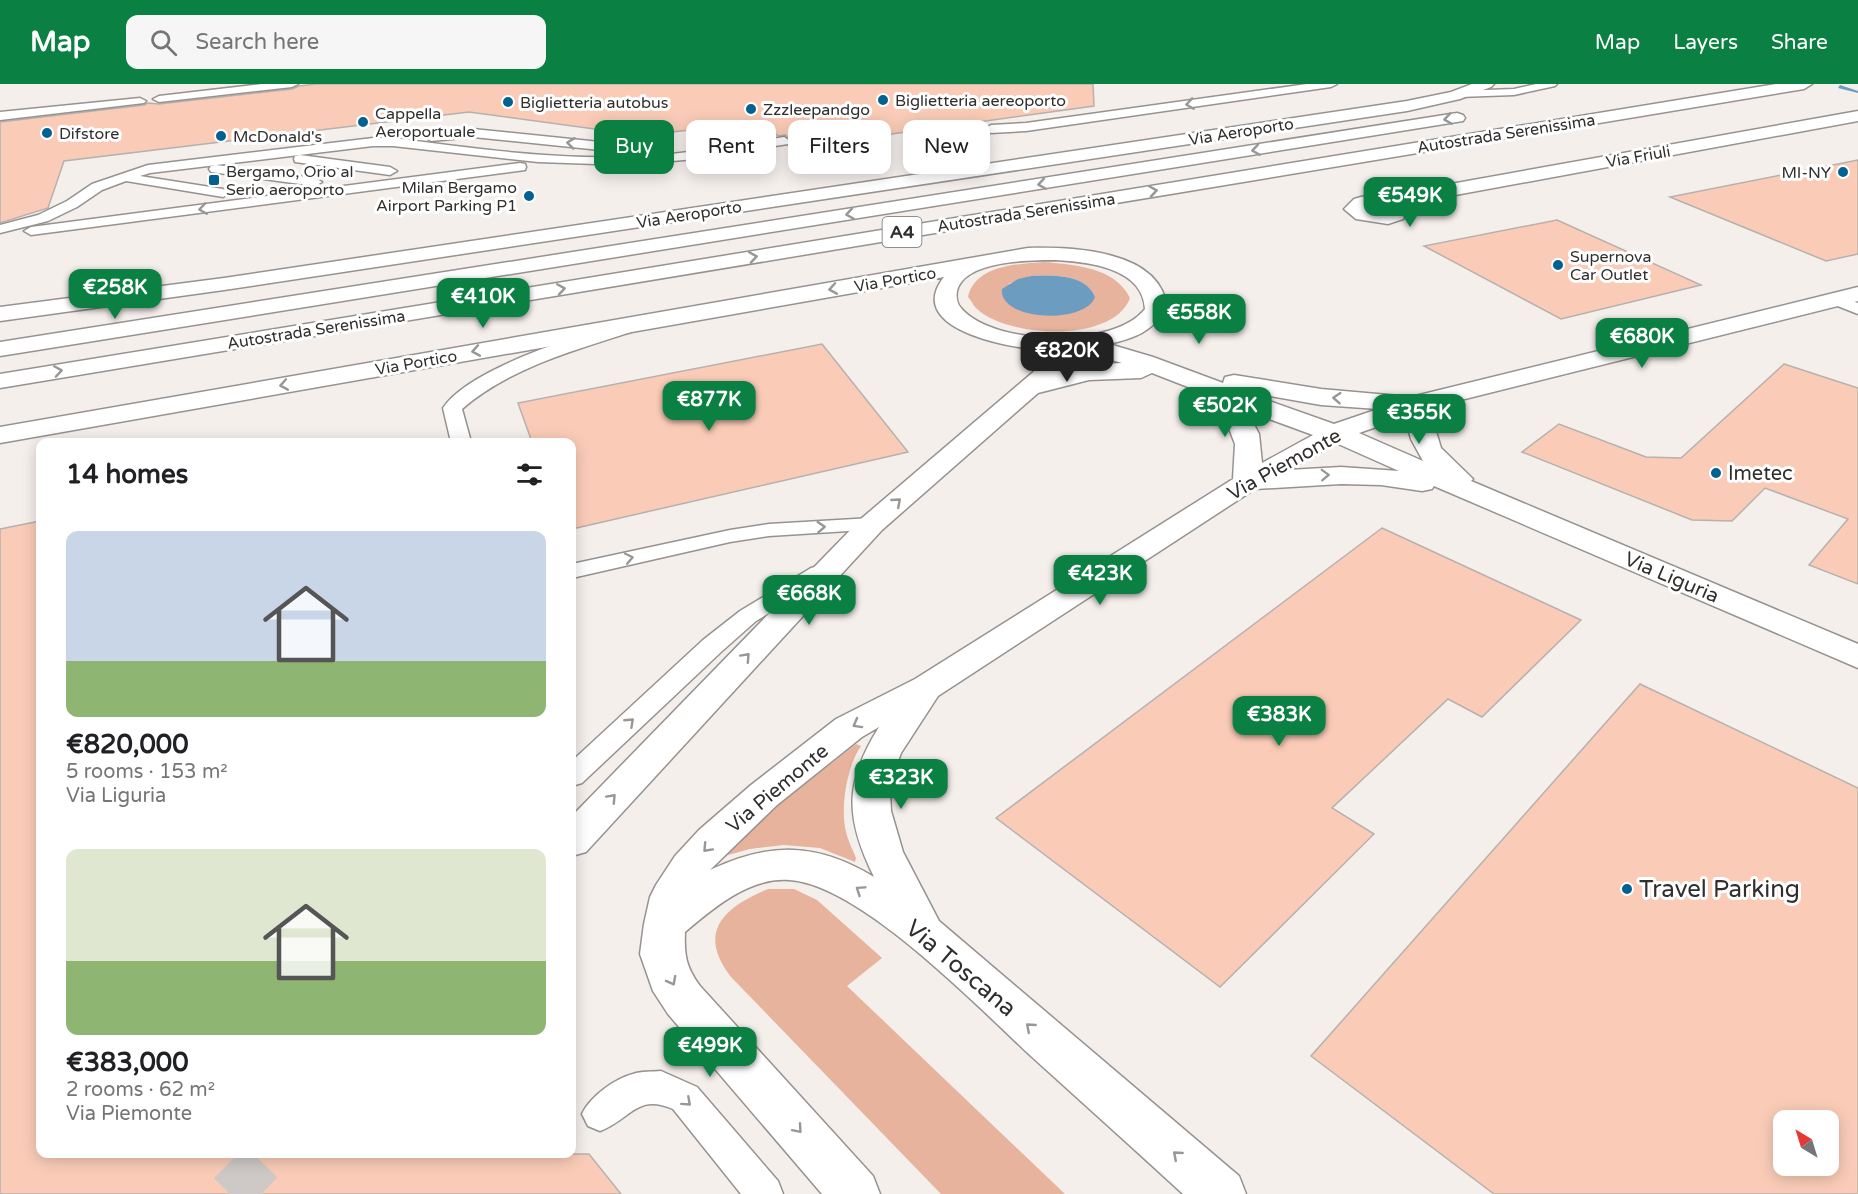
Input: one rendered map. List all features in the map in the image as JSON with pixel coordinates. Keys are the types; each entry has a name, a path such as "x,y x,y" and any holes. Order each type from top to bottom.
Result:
{"main road":[{"name":"Via Aeroporto","path":"1378,110 1444,84"},
{"name":"Autostrada Serenissima","path":"0,381 1804,84"},
{"name":"Via Aeroporto","path":"0,314 224,284 1421,104 1462,93 1492,96"},
{"name":"Autostrada Serenissima","path":"1492,96 1553,93"},
{"name":"Autostrada Serenissima","path":"0,348 1472,116"},
{"name":"Via Friuli","path":"1417,196 1858,116"},
{"name":"Via Portico","path":"0,435 1028,254 1064,255 1100,261 1139,277 1153,290 1157,302 1153,314"},
{"path":"974,265 950,282 945,291 945,302 963,322 978,330 1017,341 1080,344 1127,333 1143,324 1153,314"},
{"name":"Via Piemonte","path":"855,1194 684,1000 669,978 662,954 671,897 689,867 713,841 764,795 849,729 927,687 1246,483 1335,434 1416,404 1847,297"},
{"name":"Via Liguria","path":"1153,314 1153,330 1162,344 1222,386 1294,422 1335,434 1858,657"},
{"path":"576,837 872,524 1080,344"},
{"name":"Via Liguria","path":"1080,344 1121,353 1179,375 1222,386 1321,397 1416,404 1424,443 1435,459 1485,498"},
{"path":"1027,390 1067,375 1098,371 1127,370 1179,375"},
{"name":"Via Liguria","path":"1222,386 1245,424 1250,457 1246,483 1304,476 1355,474 1402,479 1485,498"},
{"name":"Via Piemonte","path":"926,934 900,892 882,848 871,809 873,776 892,735 927,687"},
{"name":"Via Toscana","path":"665,924 688,904 717,886 765,866 789,864 818,868 845,880 926,934 1221,1194"}],"lane":[{"path":"159,99 292,84"},
{"path":"991,129 1026,127 1331,84"},
{"path":"0,116 140,101"},
{"path":"0,231 43,218 97,187 119,178 159,167 343,145 473,133 646,152 686,153"},
{"path":"776,142 784,141"},
{"path":"393,142 508,156 573,160 649,159 686,154"},
{"path":"343,145 464,162"},
{"path":"317,148 320,153 393,167"},
{"path":"277,153 285,157 393,167"},
{"path":"147,201 315,182 393,167 508,156"},
{"path":"240,158 247,162 345,177"},
{"path":"0,231 53,229 573,160"},
{"path":"201,162 210,168 315,182"},
{"path":"159,167 169,175 268,188"},
{"path":"119,178 223,193"},
{"path":"97,187 180,198"},
{"path":"54,213 95,208"},
{"path":"1847,297 1858,309"},
{"path":"460,438 452,408 476,387 500,374 642,322"},
{"path":"576,570 730,536 769,530 872,524"},
{"path":"576,772 712,645 748,616 832,566"},
{"path":"600,1114 634,1089 662,1087 685,1098 765,1194"}],"shaded area":[{"path":"1045,262 1081,267 1104,274 1115,280 1130,298 1120,313 1103,323 1082,329 1058,331 1010,326 991,318 976,308 968,297 972,286 988,272 999,268","holes":["1031,276 1058,276 1076,280 1091,289 1095,297 1008,284"]},
{"path":"856,744 861,746 852,764 844,800 844,822 856,858 855,862 820,848 784,845 750,849 717,858 717,853"},
{"path":"768,889 794,889 817,900 882,958 847,986 1065,1194 941,1194 731,977 721,961 716,947 716,934 720,923 739,904"}],"water":[{"path":"1031,276 1058,276 1076,280 1091,289 1095,297 1088,306 1076,312 1060,315 1043,316 1013,308 1004,300 1002,289 1018,279"}],"building":[{"path":"316,84 1093,84 1094,106 990,120 903,120 903,132 891,134 891,120 788,120 788,137 776,134 776,120 686,120 686,130 674,132 674,120 594,120 594,129 469,112 64,161 48,208 0,223 0,122 148,103 159,104 292,89"},
{"path":"1858,160 1858,254 1826,261 1670,197"},
{"path":"1557,220 1701,285 1561,319 1424,246"},
{"path":"822,344 908,452 576,528 576,438 531,438 518,403"},
{"name":"Imetec","path":"1784,364 1858,388 1858,584 1809,565 1848,519 1765,488 1732,521 1692,520 1522,452 1559,424 1646,457 1681,458"},
{"path":"36,522 36,1158 576,1158 576,1154 589,1154 621,1194 0,1194 0,529"},
{"path":"1382,528 1581,620 1482,717 1448,699 1332,808 1374,834 1220,987 996,818"},
{"name":"Travel Parking","path":"1640,684 1858,788 1858,1194 1494,1194 1311,1056"}],"waterway":[{"path":"1840,87 1856,92"}],"tunnel":[{"path":"230,1194 265,1158"}],"place":[{"name":"Biglietteria aereoporto","path":"883,100"},
{"name":"Biglietteria autobus","path":"508,102"},
{"name":"Zzzleepandgo","path":"751,109"},
{"name":"Cappella Aeroportuale","path":"363,122"},
{"name":"Difstore","path":"47,133"},
{"name":"McDonald's","path":"221,136"},
{"name":"MI-NY","path":"1843,172"},
{"name":"Bergamo, Orio al Serio aeroporto","path":"214,180"},
{"name":"Milan Bergamo Airport Parking P1","path":"529,196"},
{"name":"Supernova Car Outlet","path":"1558,265"},
{"name":"Imetec","path":"1716,473"},
{"name":"Travel Parking","path":"1627,889"}]}
